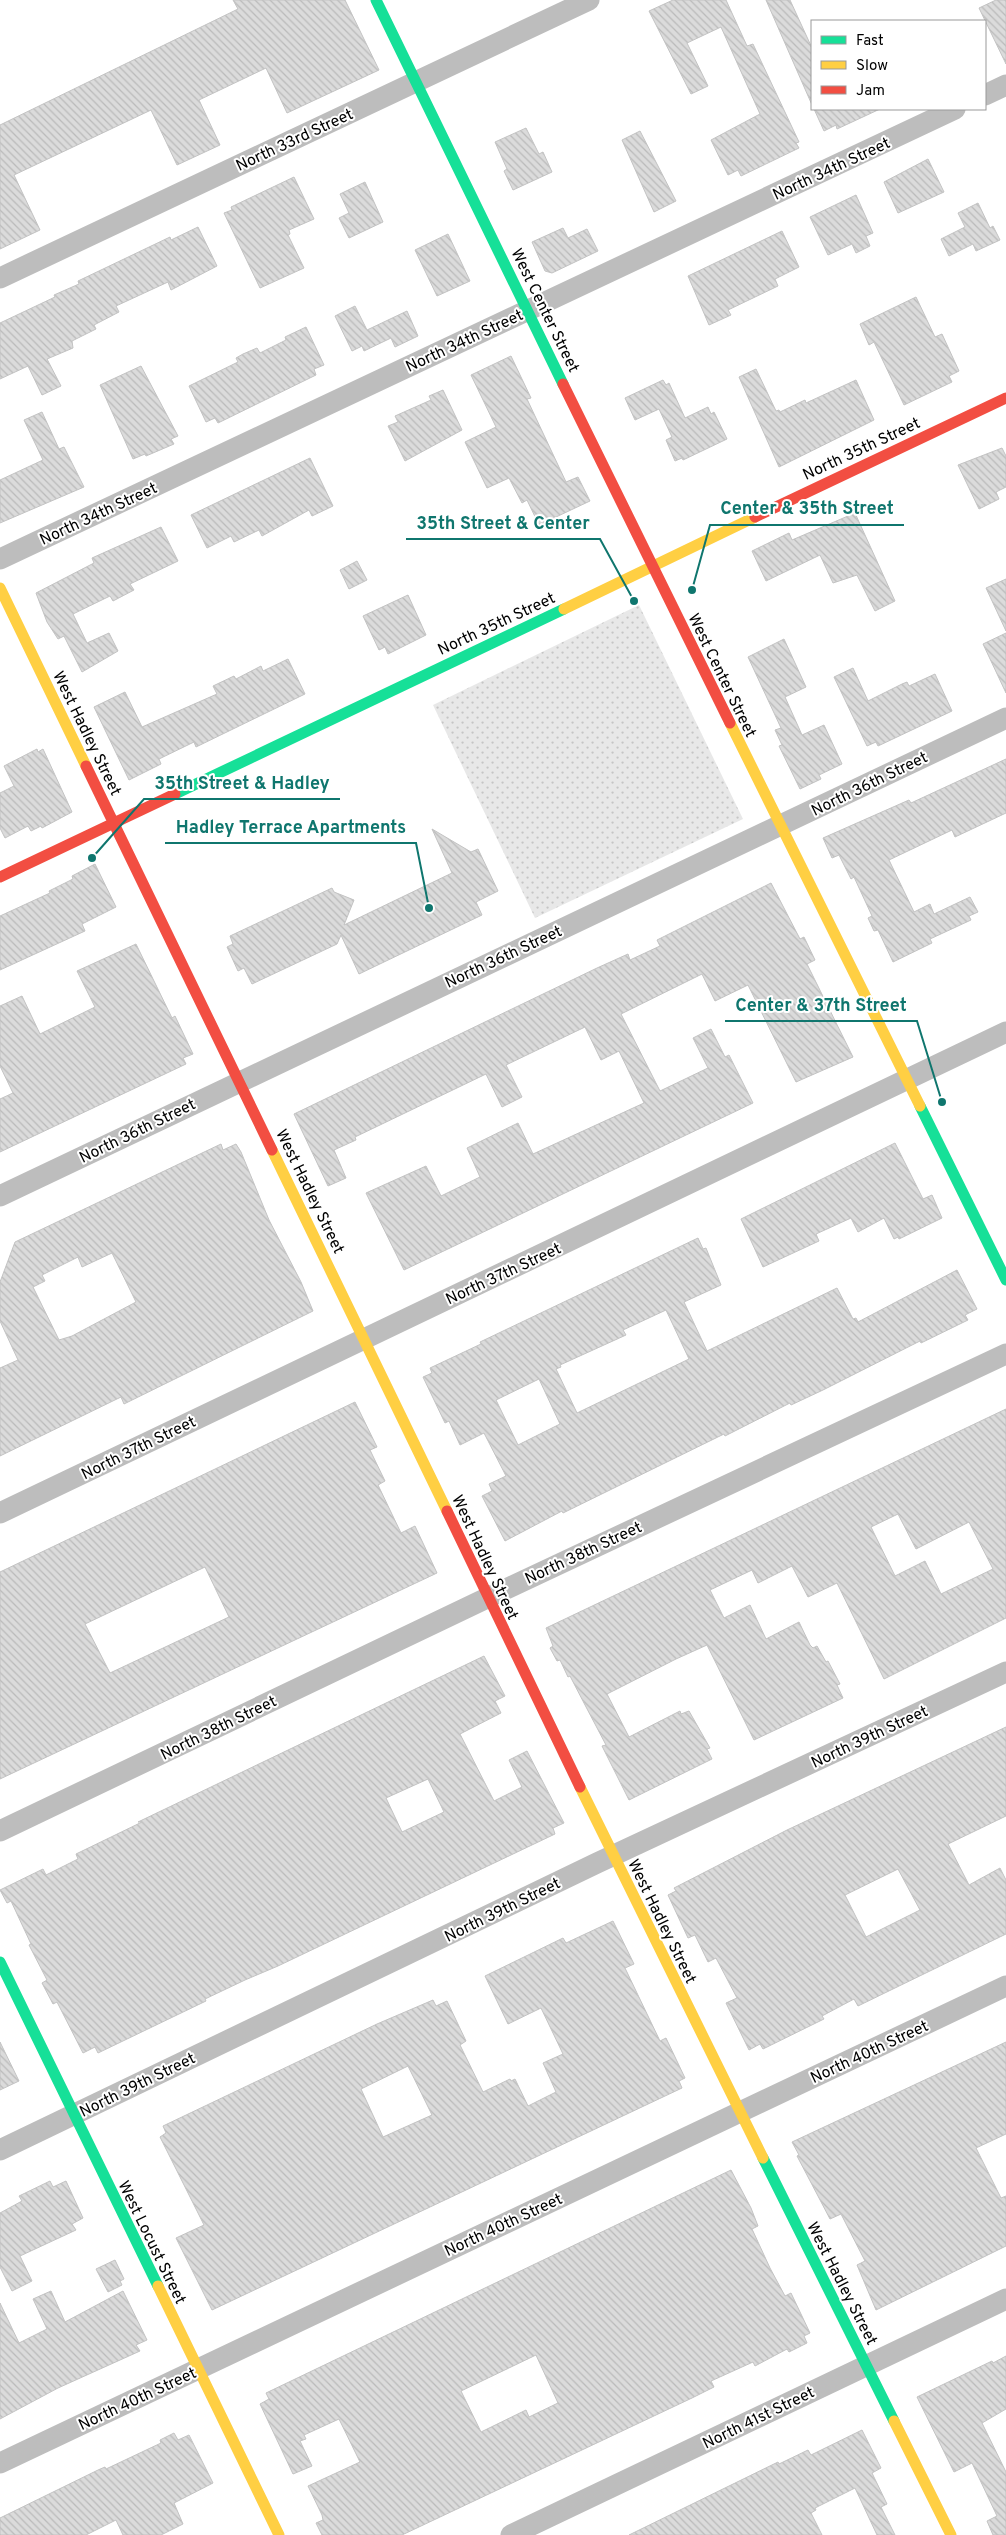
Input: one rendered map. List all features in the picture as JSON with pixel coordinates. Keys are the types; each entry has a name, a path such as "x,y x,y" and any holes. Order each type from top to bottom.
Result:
{"street":[{"name":"West Center Street","path":"376,0 652,568 1006,1280"},
{"name":"North 33rd Street","path":"0,278 589,0"},
{"path":"986,95 1006,85"},
{"name":"North 34th Street","path":"0,559 953,110"},
{"name":"North 35th Street","path":"0,877 652,568 786,501 1006,398"},
{"name":"West Hadley Street","path":"0,588 365,1339 487,1598 613,1856 951,2535"},
{"name":"North 36th Street","path":"0,1196 1006,718"},
{"name":"North 37th Street","path":"0,1513 1006,1032"},
{"name":"North 38th Street","path":"0,1831 487,1598 1006,1354"},
{"name":"North 39th Street","path":"0,2150 613,1856 1006,1672"},
{"name":"West Locust Street","path":"0,1962 279,2535"},
{"name":"North 40th Street","path":"0,2463 1006,1986"},
{"name":"North 41st Street","path":"511,2535 1006,2299"}],"shaded area":[{"path":"639,605 743,819 535,918 433,705"}],"building":[{"path":"233,0 345,0 379,70 287,113 266,68 199,100 220,145 177,165 151,110 14,175 40,230 0,249 0,125 238,9"},
{"path":"673,0 726,0 747,46 753,44 799,142 796,143 799,148 741,176 738,170 728,175 711,140 760,114 721,27 687,43 708,86 691,94 649,11"},
{"path":"766,0 790,0 811,46 811,103"},
{"path":"996,0 1006,0 1006,64 986,20 979,8"},
{"path":"814,110 878,110 837,129 836,125 824,131"},
{"path":"526,128 539,154 543,152 552,172 513,190 504,171 507,169 495,142"},
{"path":"640,131 676,201 654,212 622,140"},
{"path":"928,159 944,192 898,213 884,182"},
{"path":"294,177 314,219 289,230 290,234 288,235 304,268 260,288 224,213 232,210 231,207"},
{"path":"365,182 383,222 349,238 339,218 349,213 340,194"},
{"path":"856,195 873,233 866,236 870,246 856,253 852,244 828,255 810,217"},
{"path":"978,203 990,228 993,226 1000,240 976,251 973,244 949,256 941,239 965,227 958,213"},
{"path":"198,227 217,266 171,290 168,282 116,306 119,312 94,325 96,329 72,341 73,348 47,359 61,386 42,395 28,366 0,379 0,323 55,297 54,295 79,284 78,281 170,237 171,240"},
{"path":"563,228 568,238 587,229 598,251 552,273 545,271 532,242"},
{"path":"782,231 799,267 775,279 778,286 728,310 731,315 709,325 688,276"},
{"path":"448,234 470,281 437,296 415,250"},
{"path":"916,297 935,337 942,334 959,371 949,376 952,382 904,405 874,342 869,345 860,324"},
{"path":"355,306 367,330 407,311 418,336 395,347 391,338 364,351 362,346 352,351 335,316"},
{"path":"306,327 324,365 314,369 316,375 218,423 215,418 206,422 189,386 238,362 236,358 243,354 257,348 260,353 286,340 285,337"},
{"path":"511,356 531,398 527,399 566,482 578,477 590,501 539,525 527,500 522,503 509,478 487,488 465,442 496,427 471,375"},
{"path":"141,366 178,436 171,439 174,444 146,456 145,454 133,459 100,385"},
{"path":"756,369 776,411 779,410 780,412 805,400 806,403 856,380 874,420 779,467 739,377"},
{"path":"663,380 666,385 669,383 685,418 708,407 711,414 714,412 727,439 683,460 682,458 675,461 666,440 672,437 659,409 635,420 625,398"},
{"path":"443,390 462,430 405,461 388,426 398,422 395,416 431,400 429,396"},
{"path":"42,412 59,449 64,447 84,487 0,523 0,480 43,460 24,420"},
{"path":"1002,448 1006,456 1006,487 996,492 999,499 979,509 958,465"},
{"path":"310,458 333,506 312,516 309,510 262,536 259,530 234,542 231,536 207,548 191,515"},
{"path":"855,513 895,601 875,611 857,575 833,583 820,555 766,581 752,551 789,533 792,540"},
{"path":"161,527 178,561 130,584 134,590 113,601 110,596 73,614 87,643 109,633 118,651 82,672 64,636 58,639 47,622 36,593 94,563 92,558"},
{"path":"357,561 367,580 349,589 340,570"},
{"path":"1006,579 1006,631 986,588"},
{"path":"408,595 426,635 388,654 385,647 379,650 363,616"},
{"path":"1006,633 1006,693 983,644"},
{"path":"784,639 806,687 785,697 802,735 824,725 842,764 819,775 821,779 800,789 779,746 782,745 775,730 781,728 748,657"},
{"path":"288,659 305,694 196,747 194,742 159,759 161,764 129,780 94,707 125,692 142,727 217,694 213,686 234,676 236,679 261,666 263,671"},
{"path":"853,668 868,701 902,684 907,682 909,686 935,674 952,711 878,746 876,742 867,746 834,677"},
{"path":"37,749 38,752 43,749 72,812 42,828 41,826 31,831 28,826 5,838 0,828 0,793 14,786 4,766"},
{"path":"1006,759 1006,813 955,837 952,830 889,860 914,912 930,904 934,914 970,897 978,912 969,916 971,920 930,939 932,943 893,962 878,930 874,931 868,918 872,916 854,877 851,879 839,855 832,858 823,838 909,800 911,803"},
{"path":"432,829 471,852 478,849 498,891 476,902 482,915 359,974 341,935 337,944 252,984 244,968 238,971 227,947 233,944 230,936 332,888 334,892 354,900 344,925 452,873"},
{"path":"95,864 116,907 82,924 85,931 0,970 0,916 50,893 49,891 73,879 72,876"},
{"path":"771,883 800,939 804,937 815,960 807,964 853,1057 796,1082 748,985 715,1001 702,974 621,1014 660,1091 708,1068 693,1038 711,1029 725,1057 729,1055 753,1103 404,1270 366,1193 426,1166 441,1196 480,1177 467,1148 518,1123 533,1154 644,1103 619,1051 601,1060 585,1027 506,1065 522,1097 502,1107 486,1074 355,1137 356,1140 334,1150 346,1178 328,1186 294,1114 597,968 628,954 630,960 660,946 657,940"},
{"path":"136,944 172,1018 175,1016 193,1054 183,1058 186,1064 0,1152 0,1099 13,1093 0,1066 0,1006 22,996 40,1034 95,1007 77,971"},
{"path":"895,1143 923,1199 932,1195 942,1218 899,1239 898,1237 894,1239 884,1218 858,1232 851,1218 816,1234 819,1241 763,1267 741,1219"},
{"path":"221,1144 223,1150 236,1144 269,1220 301,1282 313,1311 124,1404 121,1397 0,1456 0,1368 18,1360 0,1321 0,1282 15,1242","holes":["112,1253 136,1302 72,1336 59,1340 33,1287 45,1281 42,1275 78,1257 82,1267"]},
{"path":"698,1238 703,1249 706,1248 721,1285 684,1302 707,1351 837,1288 853,1319 856,1318 858,1322 957,1270 977,1309 965,1315 968,1320 921,1343 920,1341 791,1405 790,1403 725,1436 724,1434 563,1513 562,1511 505,1541 482,1496 492,1491 489,1484 506,1476 484,1433 460,1445 449,1421 445,1423 423,1377 432,1373 430,1368 481,1344 480,1342","holes":["666,1310 689,1359 577,1413 556,1369 561,1367 560,1365 626,1335 623,1330","539,1379 560,1424 518,1445 496,1400"]},
{"path":"355,1402 377,1447 370,1450 385,1481 378,1485 401,1533 415,1526 437,1573 0,1779 0,1572","holes":["205,1567 229,1617 110,1673 85,1624"]},
{"path":"1006,1409 1006,1618 884,1679 837,1583 808,1597 792,1566 758,1583 752,1570 710,1590 724,1618 750,1605 766,1639 799,1622 810,1645 813,1648 817,1646 826,1662 828,1661 840,1684 837,1685 843,1698 754,1740 707,1645 676,1659 607,1694 629,1737 680,1711 681,1714 689,1711 710,1748 707,1749 712,1759 629,1800 602,1746 606,1745 570,1676 568,1677 560,1660 557,1661 550,1648 553,1646 546,1628","holes":["898,1514 916,1549 969,1522 993,1569 941,1594 925,1561 895,1576 871,1527"]},
{"path":"484,1656 505,1696 495,1701 501,1713 460,1734 494,1801 522,1787 509,1760 527,1751 564,1823 553,1828 555,1834 205,1999 206,2001 98,2053 95,2047 83,2053 57,2002 53,2004 42,1983 47,1980 29,1945 31,1944 11,1901 7,1903 0,1890 43,1869 46,1875 78,1859 76,1854 142,1822 138,1822","holes":["428,1779 444,1812 402,1832 386,1798"]},
{"path":"1006,1727 1006,1816 948,1844 969,1885 1000,1868 1006,1880 1006,1934 858,2006 854,1999 822,2016 824,2019 763,2049 760,2044 749,2050 726,2003 737,1998 716,1958 708,1962 695,1935 688,1938 668,1895 676,1891 674,1888 787,1830","holes":["898,1869 920,1910 866,1937 845,1895"]},
{"path":"613,1921 634,1964 625,1968 660,2041 666,2038 685,2078 679,2081 682,2088 212,2310 176,2238 204,2225 160,2137 166,2133 163,2126 377,2024 433,2000 436,2006 447,2001 466,2041 460,2045 483,2092 510,2079 511,2081 515,2079 528,2106 556,2092 543,2063 563,2054 541,2008 508,2024 485,1976 563,1938 566,1943","holes":["408,2066 432,2115 383,2137 361,2089"]},
{"path":"0,2042 19,2081 0,2090"},
{"path":"1006,2042 1006,2134 976,2148 1001,2198 1006,2196 1006,2246 876,2310 857,2265 865,2261 841,2214 830,2219 797,2156 799,2155 792,2142"},
{"path":"731,2170 751,2208 758,2226 752,2229 770,2268 785,2296 791,2293 810,2333 804,2336 807,2343 789,2352 787,2349 755,2366 753,2362 711,2381 714,2387 692,2398 402,2535 322,2535 316,2523 323,2520 322,2515 308,2486 360,2462 339,2419 304,2435 306,2439 300,2441 312,2466 293,2474 260,2404 269,2399 266,2393","holes":["536,2355 558,2403 529,2417 526,2410 481,2432 461,2391"]},
{"path":"50,2181 53,2187 66,2181 83,2218 72,2224 76,2230 20,2256 32,2281 12,2291 0,2267 0,2213 22,2201 19,2196"},
{"path":"115,2260 124,2279 120,2281 122,2285 108,2292 96,2269"},
{"path":"51,2291 65,2322 123,2291 147,2340 136,2345 140,2351 58,2388 0,2419 0,2303 19,2343 47,2329 33,2299"},
{"path":"1006,2356 1006,2409 982,2423 1006,2472 1006,2535 993,2535 987,2521 997,2516 972,2463 954,2472 917,2397"},
{"path":"862,2430 881,2468 872,2473 887,2504 881,2507 895,2535 877,2535 855,2488 815,2508 816,2510 811,2513 822,2535 629,2535 778,2462 779,2464 808,2450 811,2455"},
{"path":"174,2433 178,2440 189,2435 213,2483 174,2503 183,2524 161,2535 123,2535 116,2520 86,2535 0,2535 0,2518 98,2470 105,2467 106,2469 161,2443 160,2440"}],"traffic: fast":[{"path":"376,0 563,384"},
{"path":"175,794 564,609"},
{"path":"920,1106 1006,1280"},
{"path":"0,1962 158,2286"},
{"path":"763,2158 894,2421"}],"traffic: slow":[{"path":"564,609 755,517"},
{"path":"0,588 86,766"},
{"path":"730,723 920,1106"},
{"path":"272,1150 447,1511"},
{"path":"580,1787 763,2158"},
{"path":"158,2286 279,2535"},
{"path":"894,2421 951,2535"}],"traffic: jam":[{"path":"563,384 730,723"},
{"path":"755,517 1006,398"},
{"path":"86,766 272,1150"},
{"path":"0,877 175,794"},
{"path":"447,1511 580,1787"}],"place":[{"name":"Center & 35th Street","path":"692,590"},
{"name":"35th Street & Center","path":"634,601"},
{"name":"35th Street & Hadley","path":"92,858"},
{"name":"Hadley Terrace Apartments","path":"429,908"},
{"name":"Center & 37th Street","path":"942,1102"}]}
